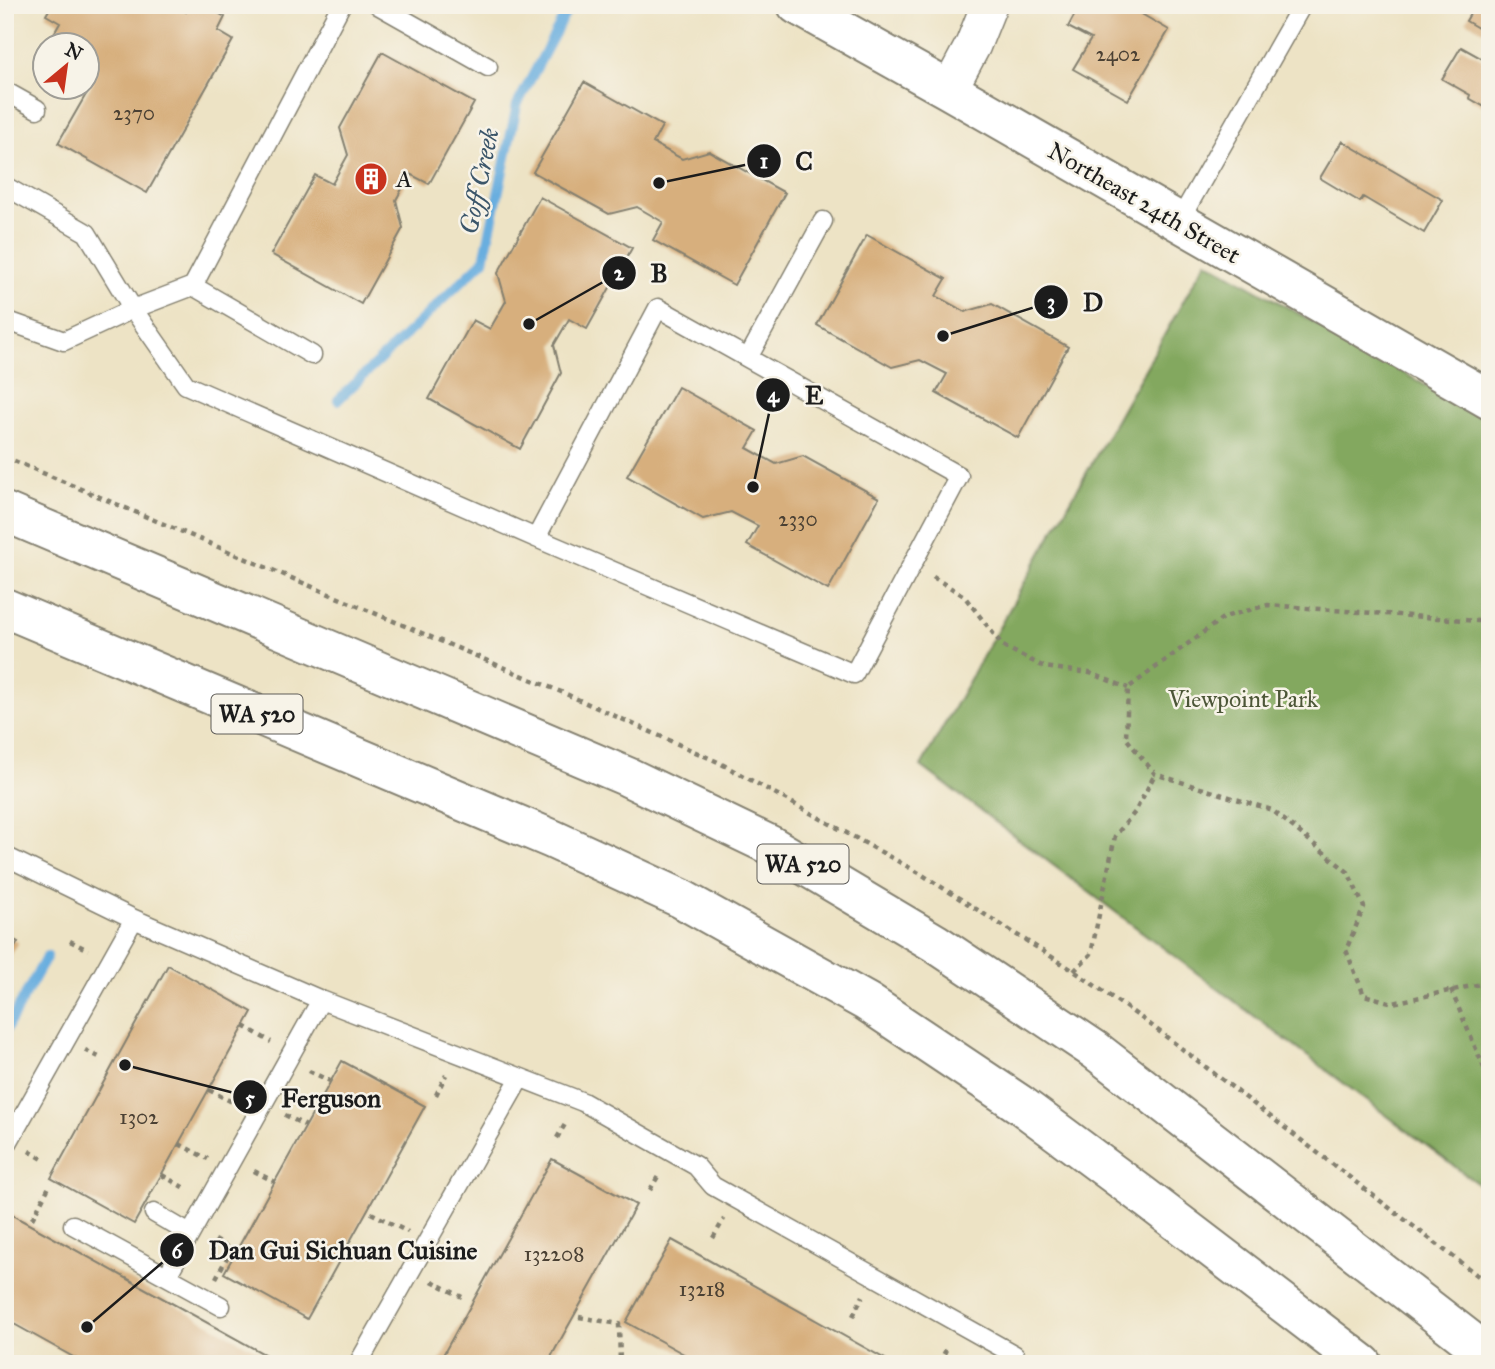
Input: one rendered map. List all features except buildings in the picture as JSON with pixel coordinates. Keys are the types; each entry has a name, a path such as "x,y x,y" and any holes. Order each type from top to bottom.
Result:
{"main road":[{"name":"Northeast 24th Street","path":"797,5 1490,400"},
{"name":"WA 520","path":"17,517 628,777 772,846 935,943 1096,1050 1490,1356"},
{"name":"WA 520","path":"5,608 552,839 680,898 867,1002 1032,1113 1363,1364"}],"street":[{"path":"949,90 973,45 989,5"}],"lane":[{"path":"5,320 64,341 133,309 193,286 341,5"},
{"path":"377,5 488,67"},
{"path":"1178,223 1302,5"},
{"path":"5,91 37,109"},
{"path":"5,186 87,233 133,309 186,384 536,538 853,674 959,477 658,309 536,538"},
{"path":"748,358 823,221"},
{"path":"193,286 312,355"},
{"path":"5,856 134,919 321,1000 583,1102 696,1166 713,1186 1015,1354 1010,1364"},
{"path":"5,1148 134,919"},
{"path":"167,1276 321,1000"},
{"path":"358,1364 520,1078"},
{"path":"154,1213 191,1234"},
{"path":"73,1225 221,1306"}],"path":[{"path":"912,564 964,596 1003,646 1044,667 1090,673 1128,688"},
{"path":"1128,688 1224,617 1268,605 1490,622"},
{"path":"1128,688 1126,738 1155,775 1272,810 1348,872 1364,907 1346,950 1364,995 1393,1003 1490,982"},
{"path":"1074,971 1091,954 1115,836 1135,812 1155,775"},
{"path":"70,941 93,954"},
{"path":"1451,990 1490,1082"},
{"path":"557,1138 570,1116"},
{"path":"650,1190 663,1168"},
{"path":"32,1219 50,1185"},
{"path":"371,1213 387,1222"},
{"path":"713,1238 726,1215"},
{"path":"217,1275 231,1250"},
{"path":"427,1278 462,1297"},
{"path":"852,1316 865,1292"},
{"path":"579,1317 619,1324 620,1364"},
{"path":"939,1363 952,1339"}],"green space":[{"name":"Viewpoint Park","path":"1206,261 1490,422 1490,1193 921,766"}],"waterway":[{"name":"Goff Creek","path":"338,400 484,260 517,105 570,5"},
{"name":"Goff Creek","path":"5,1031 47,956"}],"place":[{"name":"A","path":"371,179"},
{"name":"C","path":"659,183"},
{"name":"B","path":"529,324"},
{"name":"D","path":"943,336"},
{"name":"E","path":"753,487"},
{"name":"Ferguson","path":"125,1065"},
{"name":"Dan Gui Sichuan Cuisine","path":"87,1327"}]}
